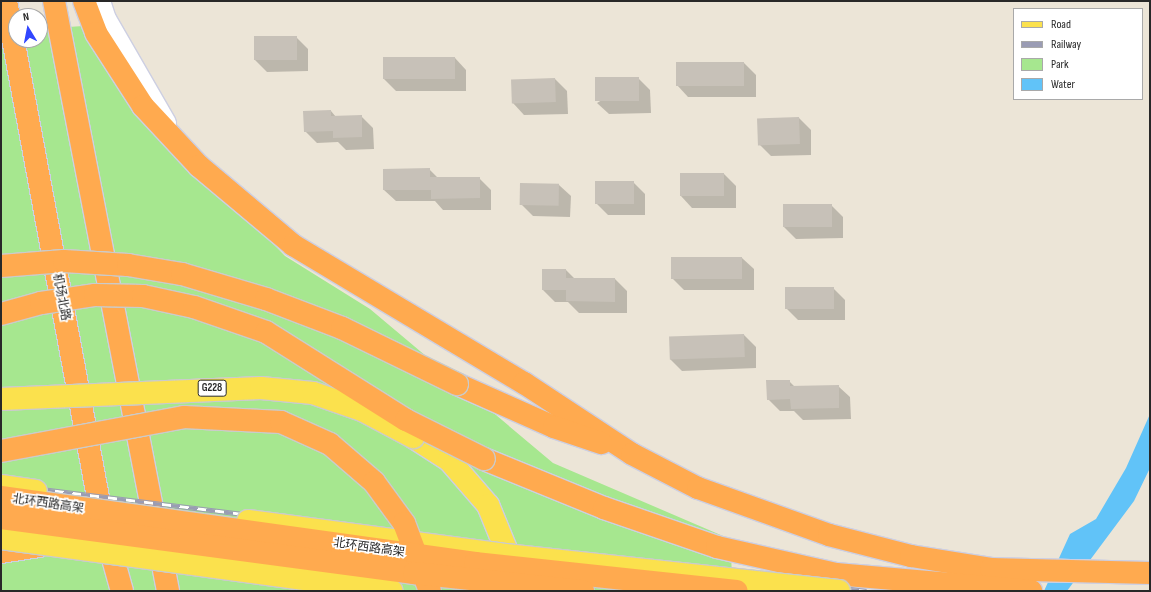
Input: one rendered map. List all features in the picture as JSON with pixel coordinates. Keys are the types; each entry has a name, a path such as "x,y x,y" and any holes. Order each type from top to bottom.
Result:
{"highway":[{"name":"机场北路","path":"6,1 102,519 122,591"},
{"path":"54,1 168,591"},
{"path":"84,1 96,33 143,106 199,166 293,245 524,383 632,454 698,488 829,535 911,556 991,569 1150,573"},
{"path":"1,266 64,261 128,265 182,274 266,299 342,328 457,384 554,427 632,454"},
{"path":"1,314 41,303 95,295 143,296 194,307 266,332 406,420 484,459 604,508 709,544 836,574 1031,591"},
{"path":"1,451 184,417 281,422 330,444 374,482 404,523 430,591"},
{"name":"北环西路高架","path":"1,497 475,563 737,591"},
{"name":"北环西路高架","path":"1,518 414,573 583,591"},
{"path":"102,519 106,591"},
{"path":"102,519 112,591"},
{"path":"1,552 48,545"}],"main road":[{"path":"100,1 106,19 176,140"},
{"name":"G228","path":"1,399 261,388 312,393 362,410 413,437 449,460 488,506 519,581 519,591"},
{"path":"1,486 498,554 839,591"},
{"path":"1,538 391,591"}],"green space":[{"path":"83,26 123,89 285,256 370,309 553,463 730,539 733,591 1,591 1,32 8,36 8,48 48,48 48,28"}],"water":[{"path":"1150,414 1150,468 1134,501 1067,591 1044,591 1070,534 1096,519 1126,468"}],"building":[{"path":"254,36 297,36 297,60 254,60"},
{"path":"383,57 455,57 455,79 383,79"},
{"path":"676,62 744,62 744,86 676,86"},
{"path":"595,77 639,77 639,101 595,101"},
{"path":"555,78 556,102 512,104 511,80"},
{"path":"331,110 331,116 362,115 362,137 333,138 333,131 304,132 303,111"},
{"path":"799,117 800,144 758,145 757,118"},
{"path":"430,168 430,177 480,177 480,198 431,199 431,190 383,190 383,169"},
{"path":"680,173 724,173 724,196 680,196"},
{"path":"595,181 634,181 634,204 595,204"},
{"path":"520,183 559,184 559,206 520,205"},
{"path":"783,204 832,204 832,227 783,227"},
{"path":"671,257 742,257 742,279 671,279"},
{"path":"542,269 566,269 566,278 615,278 615,302 566,301 566,290 542,290"},
{"path":"785,287 834,287 834,309 785,309"},
{"path":"744,334 745,357 670,360 669,337"},
{"path":"766,380 790,380 790,386 839,385 839,408 791,409 790,399 767,400"}],"railway":[{"path":"1,484 866,591"},
{"path":"1,508 257,542 699,591"}]}
